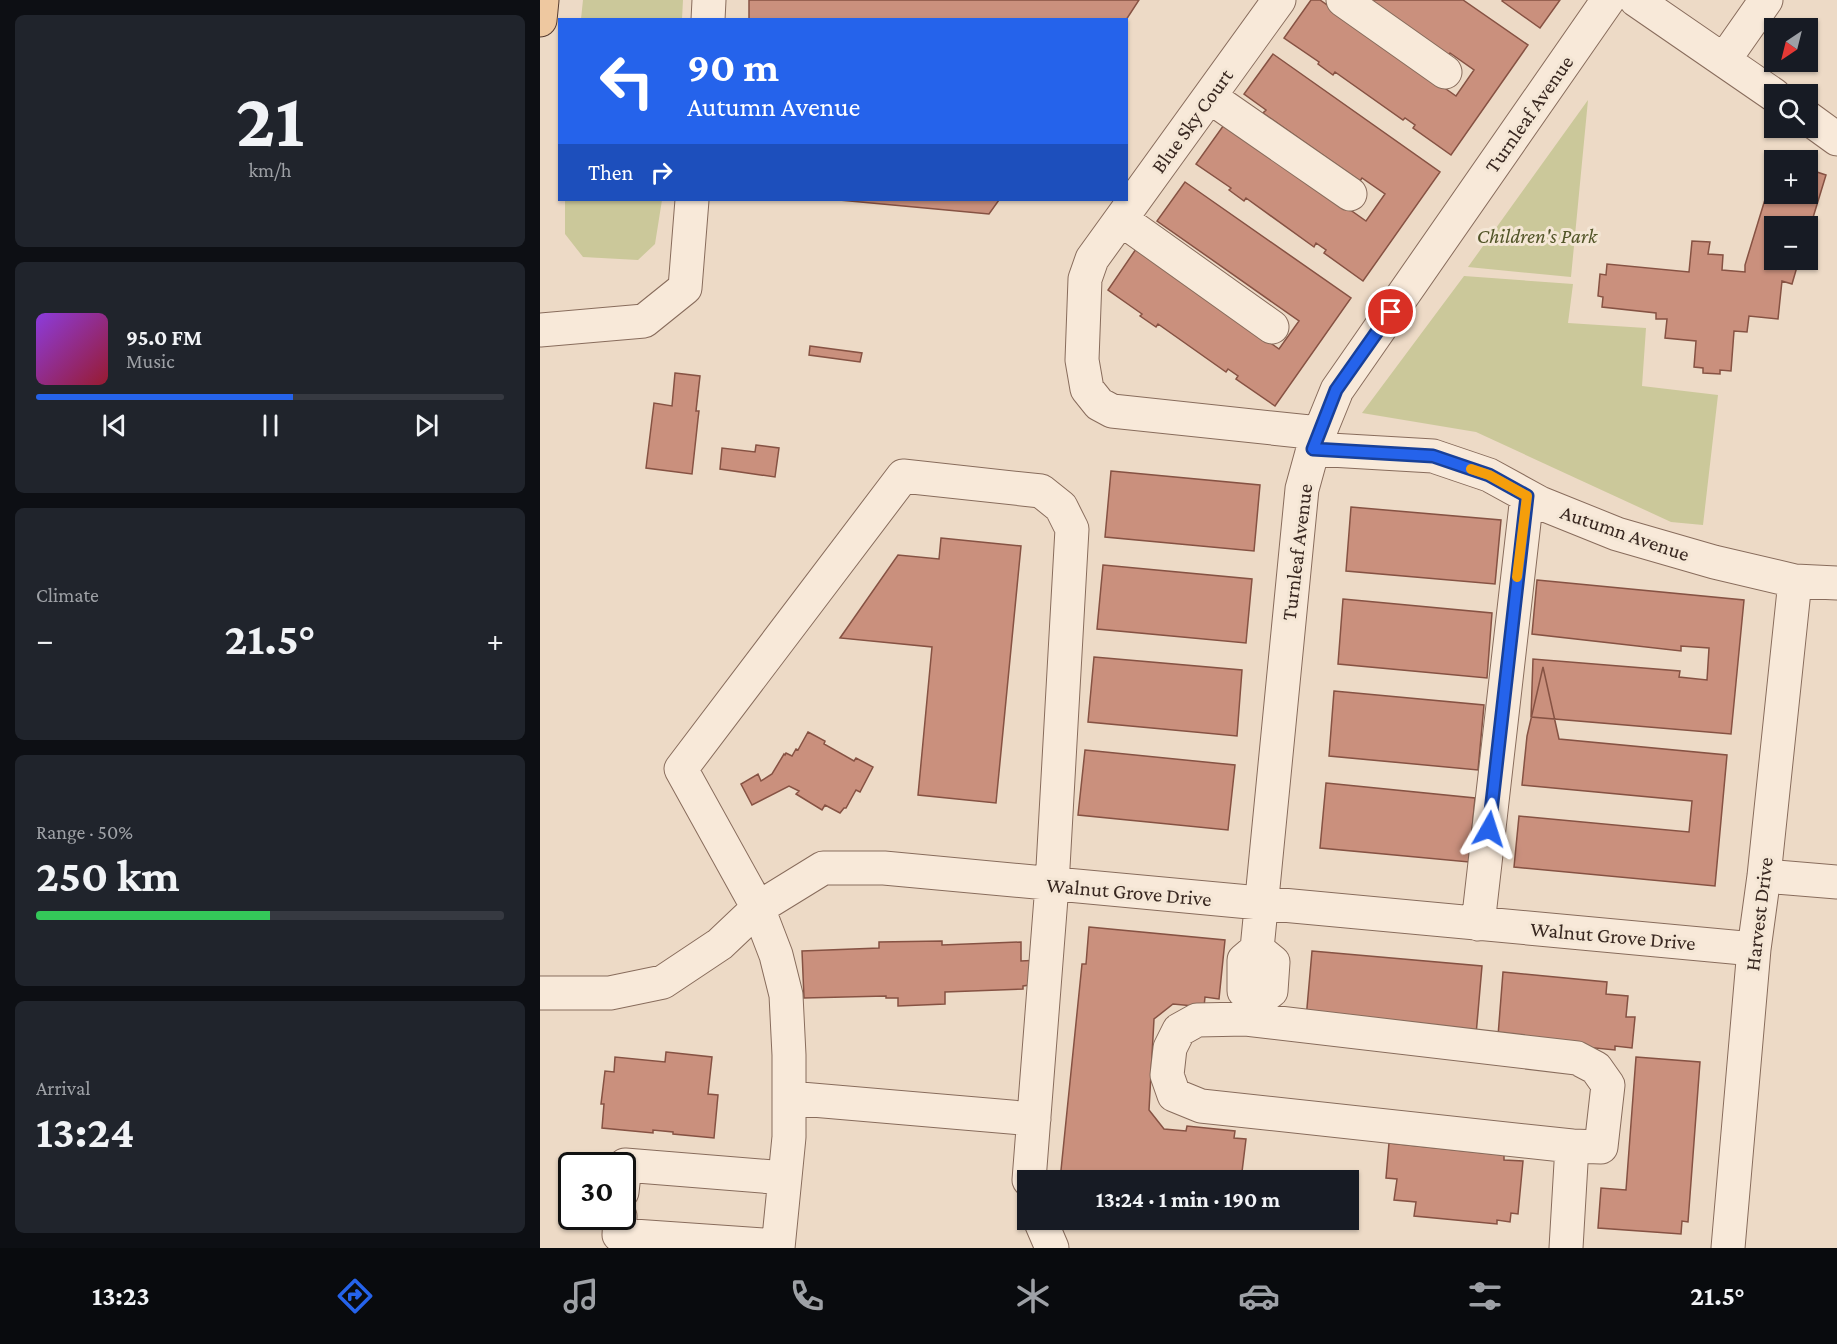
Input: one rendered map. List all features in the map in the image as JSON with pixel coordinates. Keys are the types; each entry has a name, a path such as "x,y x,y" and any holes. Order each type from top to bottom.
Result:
{"main road":[{"path":"540,21 542,0"}],"street":[{"path":"708,18 709,0"},
{"name":"Blue Sky Court","path":"1279,0 1092,259 1085,279 1082,360 1087,389 1099,405 1113,411 1316,441"},
{"path":"1343,0 1445,72"},
{"name":"Turnleaf Avenue","path":"1258,1011 1271,991 1273,962 1257,949 1302,489 1316,441 1336,390 1608,0"},
{"path":"1636,0 1764,88"},
{"path":"1724,60 1766,0"},
{"path":"1210,97 1350,194"},
{"path":"1818,125 1837,139"},
{"path":"540,330 644,321 685,288 692,201"},
{"path":"1122,220 1272,327"},
{"name":"Autumn Avenue","path":"1316,441 1433,456 1489,475 1540,503 1617,534 1714,562 1795,581 1837,583"},
{"path":"619,1230 619,1235 778,1247 789,1137 786,995 776,955 758,908 681,769 903,476 1041,491 1061,507 1072,528 1052,885 1030,1170"},
{"path":"1478,924 1527,496"},
{"name":"Harvest Drive","path":"1728,1248 1754,949 1764,876 1795,581"},
{"name":"Walnut Grove Drive","path":"540,993 610,993 663,982 720,944 758,908 823,868 884,868 1754,949"},
{"path":"1764,876 1837,882"},
{"path":"1258,1011 1577,1058 1596,1068 1608,1085 1601,1147 1572,1146 1201,1106 1174,1095 1167,1075 1170,1048 1179,1030 1197,1020 1258,1011"},
{"path":"789,1098 1034,1119"},
{"path":"1566,1248 1572,1146"},
{"path":"636,1166 785,1178"}],"green space":[{"path":"583,0 683,0 682,18 581,18"},
{"name":"Children's Park","path":"1588,100 1571,277 1468,267"},
{"path":"565,201 662,201 655,244 638,260 583,257 565,234"},
{"path":"1464,276 1573,284 1568,323 1646,328 1642,386 1718,395 1703,525 1671,522 1476,432 1362,413"}],"building":[{"path":"749,0 1139,0 1127,18 749,18"},
{"path":"1311,0 1320,0 1456,96 1474,70 1369,0 1463,0 1528,45 1451,155 1413,128 1415,125 1405,118 1403,120 1335,72 1333,75 1318,64 1319,62 1284,38"},
{"path":"1503,0 1560,0 1540,28"},
{"path":"1273,54 1440,172 1363,281 1324,253 1326,250 1316,243 1314,247 1246,198 1244,201 1229,190 1231,188 1196,164 1226,122 1366,221 1385,194 1362,178 1360,181 1263,113 1266,110 1244,94"},
{"path":"1818,172 1826,175 1818,201"},
{"path":"1185,182 1351,298 1275,406 1236,379 1238,376 1228,369 1226,372 1158,324 1156,327 1108,290 1136,249 1279,349 1299,321 1157,221"},
{"path":"850,201 998,201 989,214"},
{"path":"1764,203 1817,204 1813,216 1764,216 1764,270 1796,270 1792,284 1782,281 1778,319 1749,316 1747,332 1734,331 1731,371 1720,370 1720,374 1703,373 1703,368 1694,367 1696,341 1665,338 1667,319 1656,319 1656,313 1602,307 1603,297 1598,296 1600,274 1606,275 1607,264 1689,272 1692,241 1710,242 1708,254 1723,255 1722,270 1745,272 1745,265"},
{"path":"810,346 862,353 860,362 809,355"},
{"path":"675,373 700,376 696,411 699,411 692,474 646,468 654,403 672,406"},
{"path":"756,445 779,448 775,477 720,469 722,448 755,452"},
{"path":"1111,471 1260,485 1254,551 1105,537"},
{"path":"1351,507 1501,520 1495,584 1346,571"},
{"path":"941,538 1021,546 996,803 918,795 932,647 840,638 898,555 939,559"},
{"path":"1103,565 1252,579 1246,643 1097,629"},
{"path":"1537,580 1744,600 1731,734 1531,717 1533,659 1680,671 1679,677 1707,680 1709,648 1681,646 1681,651 1532,634"},
{"path":"1343,599 1492,613 1487,678 1338,664"},
{"path":"1094,657 1242,670 1237,736 1088,722"},
{"path":"1543,667 1559,739 1727,755 1715,886 1514,867 1519,816 1689,832 1692,801 1522,785 1527,736"},
{"path":"1334,691 1484,705 1478,770 1329,756"},
{"path":"808,732 854,761 856,758 873,767 860,792 856,790 846,808 840,813 825,805 822,810 796,794 799,791 789,786 752,805 741,784 758,774 761,781 772,774 784,754 792,756 796,749 798,750"},
{"path":"1085,750 1235,765 1228,830 1078,815"},
{"path":"1326,783 1475,798 1469,862 1320,848"},
{"path":"1089,927 1225,940 1219,999 1205,997 1204,1007 1173,1004 1154,1019 1149,1110 1164,1129 1186,1131 1187,1126 1235,1131 1234,1138 1246,1139 1242,1170 1061,1170 1082,964 1086,964"},
{"path":"942,941 942,945 1021,942 1021,961 1040,960 1030,985 1023,986 1023,989 945,992 945,1004 898,1006 898,998 886,998 886,996 804,998 802,951 879,948 879,942"},
{"path":"1312,951 1482,966 1476,1035 1306,1019"},
{"path":"1503,972 1607,982 1606,994 1628,996 1626,1017 1635,1017 1632,1048 1615,1046 1615,1050 1514,1040 1498,1036"},
{"path":"666,1052 712,1057 708,1094 718,1095 714,1138 653,1130 653,1133 602,1128 604,1104 601,1104 605,1071 614,1072 615,1057 665,1062"},
{"path":"1636,1057 1700,1062 1688,1222 1682,1221 1681,1234 1598,1228 1601,1188 1626,1190"},
{"path":"1389,1143 1504,1155 1504,1160 1523,1161 1518,1214 1511,1213 1510,1222 1497,1220 1497,1224 1414,1216 1416,1202 1394,1200 1397,1179 1386,1178"}],"slow traffic":[{"path":"1471,469 1489,475 1527,496 1517,577"}],"route":[{"path":"1391,312 1336,390 1313,449 1433,456 1489,475 1527,496 1489,829"}]}
